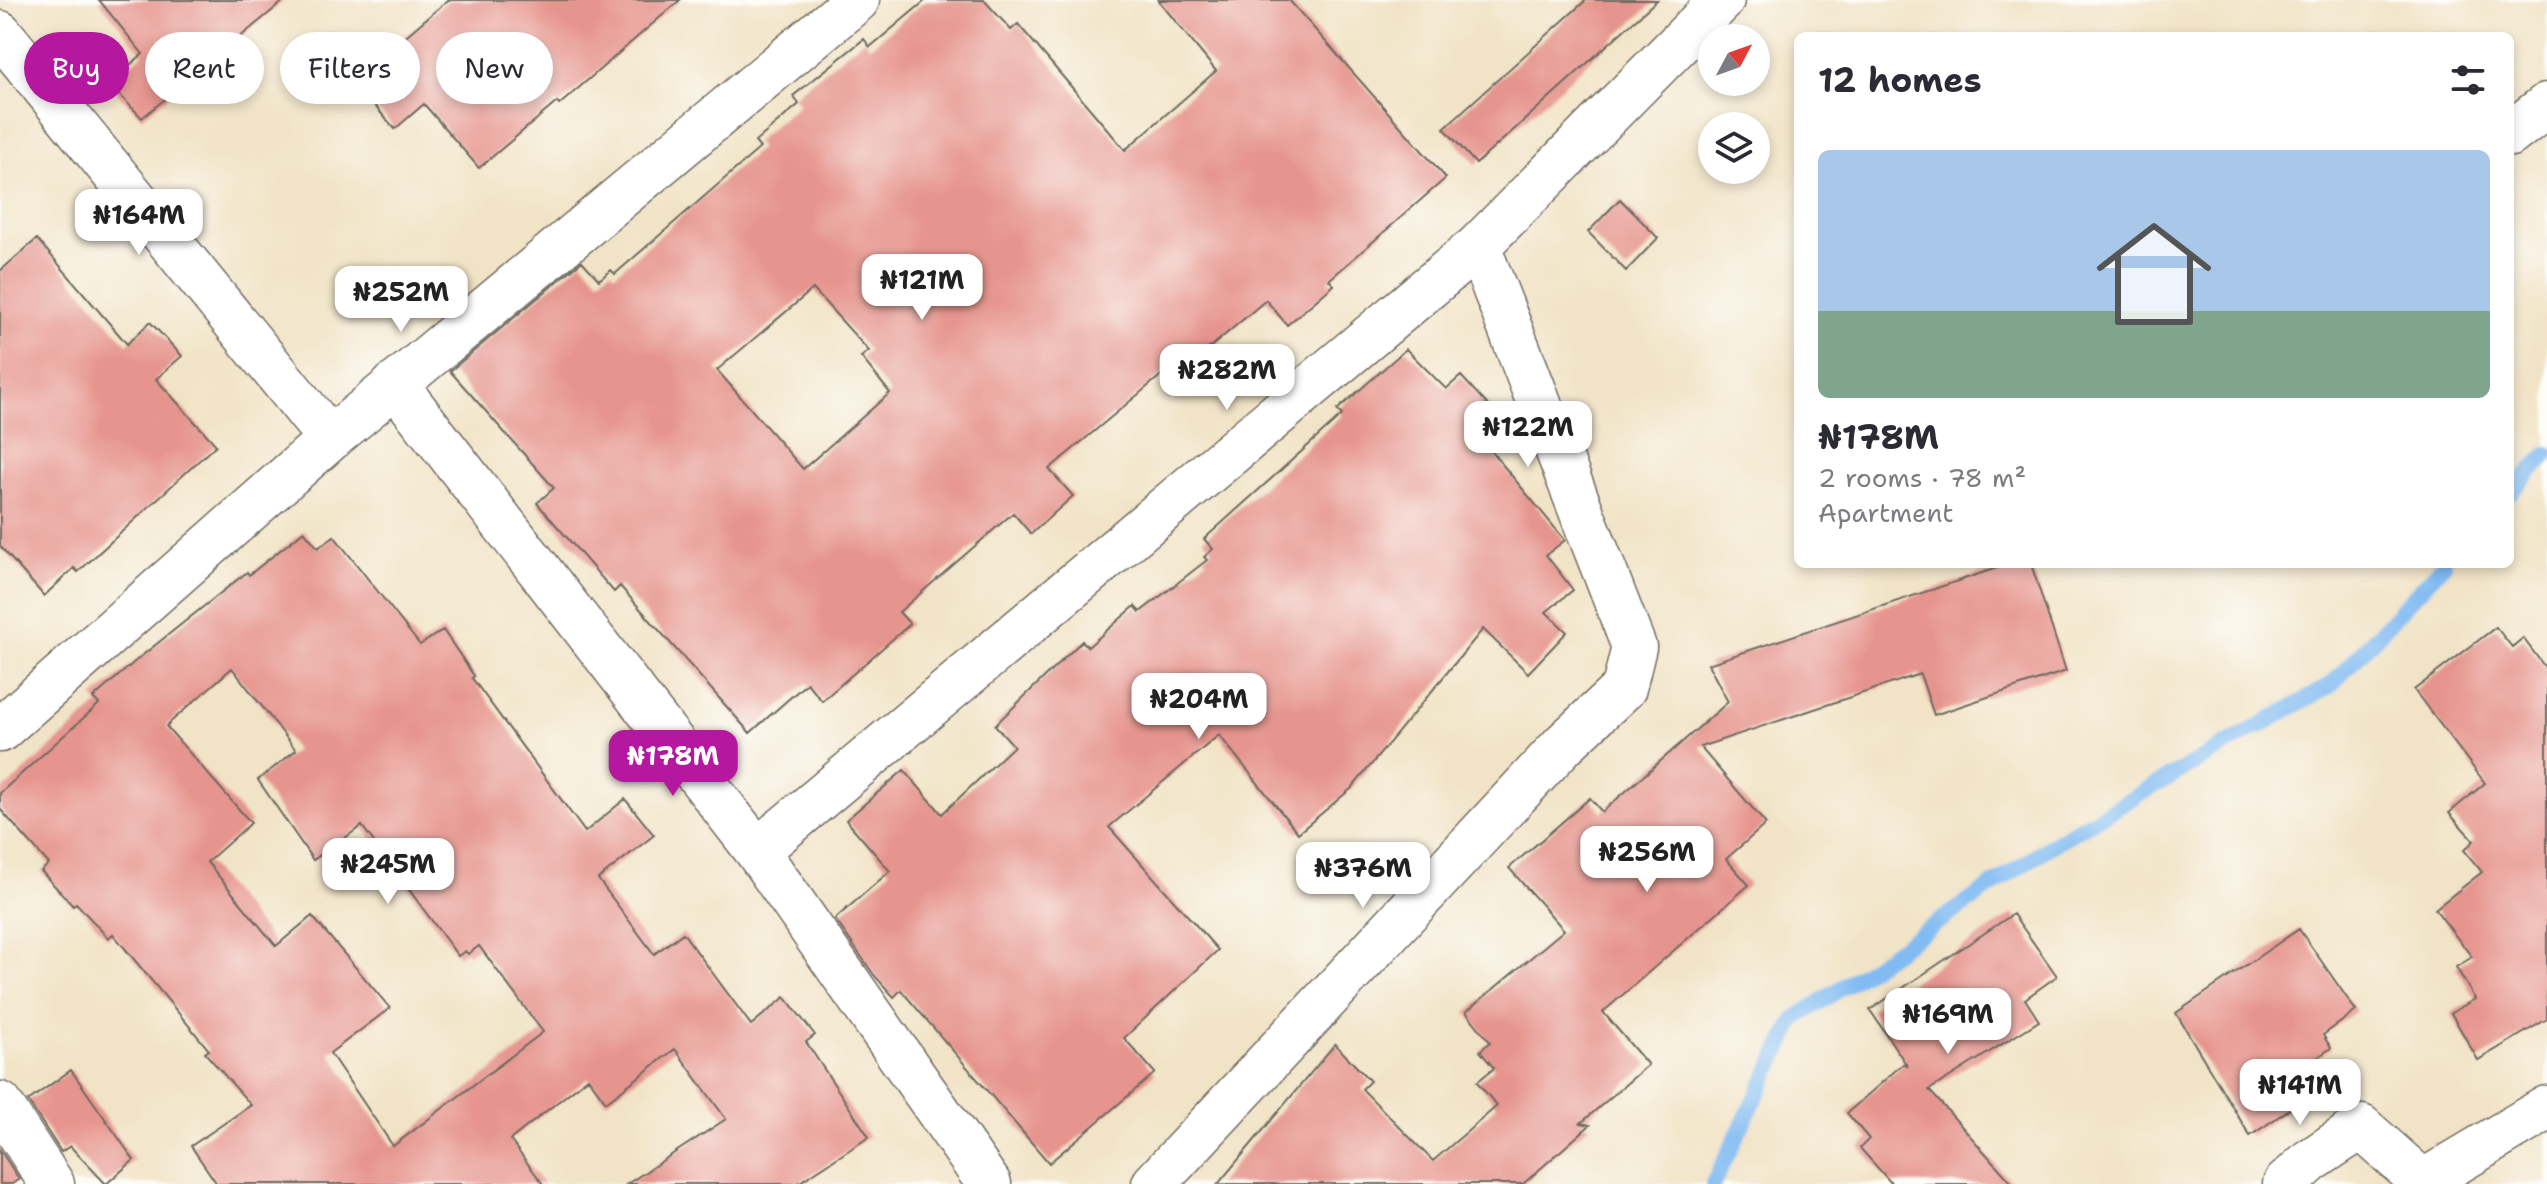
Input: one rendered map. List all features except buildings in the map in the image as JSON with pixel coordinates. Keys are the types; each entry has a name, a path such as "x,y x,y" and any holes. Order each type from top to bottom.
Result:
{"street":[{"path":"0,730 330,439 857,0"},
{"path":"757,851 1478,246 1722,0"},
{"path":"0,33 330,439"},
{"path":"2514,131 2547,105"},
{"path":"1154,1184 1564,744 1624,688 1634,647 1478,246"},
{"path":"395,384 757,851 989,1184"},
{"path":"0,1104 52,1184"},
{"path":"2285,1184 2310,1161 2361,1127 2424,1183 2547,1108"}],"waterway":[{"path":"2514,489 2547,454"},
{"path":"1713,1184 1795,1019 2061,839 2331,685 2440,568"}]}
